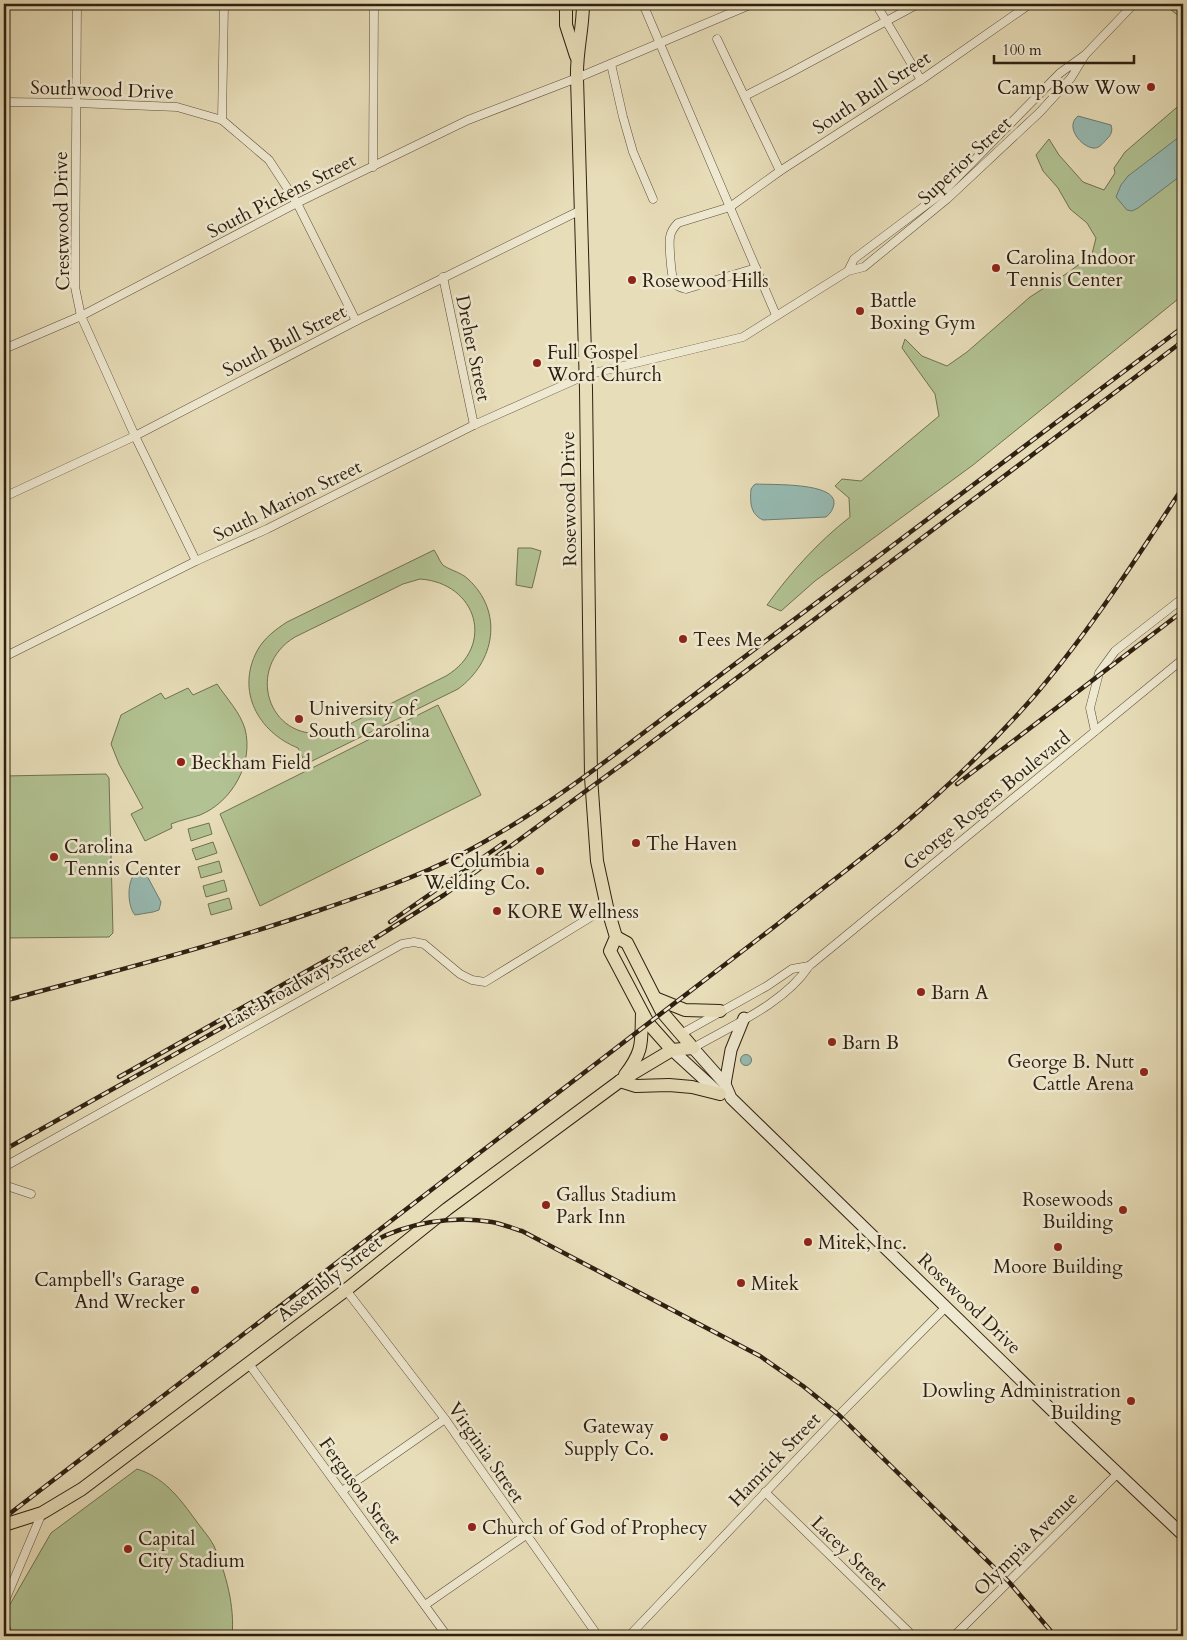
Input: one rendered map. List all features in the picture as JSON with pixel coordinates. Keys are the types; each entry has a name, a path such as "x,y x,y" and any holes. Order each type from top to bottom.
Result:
{"main road":[{"name":"Rosewood Drive","path":"566,4 566,25 576,59 577,78 586,375 591,777 597,861 616,937 610,951 648,1023 672,1050 725,1092 1183,1535"},
{"name":"Rosewood Drive","path":"576,59 583,22 583,4"},
{"name":"Rosewood Drive","path":"616,937 627,943 662,1012 693,1048 725,1092"},
{"path":"655,998 685,1010 720,1011"},
{"path":"642,1012 641,1047 636,1060 620,1081 636,1086 668,1085 725,1092 730,1050 744,1018"},
{"name":"Assembly Street","path":"672,1050 681,1034"},
{"name":"Assembly Street","path":"4,1525 42,1513 82,1489 346,1290 447,1209 620,1081 672,1050 693,1048"}],"street":[{"name":"Crestwood Drive","path":"77,4 75,287 81,316 135,436 196,561"},
{"path":"222,120 224,4"},
{"path":"373,168 374,4"},
{"path":"643,4 776,316"},
{"path":"577,78 752,4"},
{"path":"876,4 920,80"},
{"path":"745,96 918,4"},
{"name":"South Bull Street","path":"756,268 686,289 680,288 675,284 672,277 670,237 672,230 678,223 730,207 780,171 920,80 1030,4"},
{"name":"Superior Street","path":"848,271 854,259 942,192 1060,74 1085,55 1131,5"},
{"path":"717,39 780,171"},
{"name":"Superior Street","path":"586,375 743,337 848,271 864,267 948,200 1043,108 1071,78 1085,55"},
{"path":"611,64 622,117 633,152 654,199"},
{"name":"South Pickens Street","path":"4,349 81,316 297,203 373,168 468,120 577,78"},
{"name":"Southwood Drive","path":"4,102 177,107 222,120 269,160 297,203 356,321"},
{"name":"South Bull Street","path":"4,498 135,436 443,277 580,211"},
{"name":"Dreher Street","path":"443,277 474,425"},
{"name":"South Marion Street","path":"4,657 196,561 267,529 474,425 586,375"},
{"path":"1095,731 1090,708 1099,673 1115,651 1183,598"},
{"name":"George Rogers Boulevard","path":"693,1048 781,996 800,980 809,966 1183,659"},
{"name":"East Broadway Street","path":"4,1167 402,944 414,942 424,944 460,974 472,980 485,982 607,907"},
{"name":"George Rogers Boulevard","path":"681,1034 766,986 792,969 809,966"},
{"path":"4,1185 31,1194"},
{"name":"Virginia Street","path":"346,1290 445,1419 598,1636"},
{"name":"Hamrick Street","path":"629,1636 844,1409 946,1307"},
{"name":"Ferguson Street","path":"249,1364 447,1636"},
{"path":"342,1491 445,1419"},
{"name":"Olympia Avenue","path":"954,1636 1118,1472"},
{"name":"Lacey Street","path":"765,1492 913,1636"},
{"path":"4,1603 42,1513"},
{"path":"425,1605 526,1535"}],"green space":[{"path":"1163,4 1183,4 1183,19"},
{"path":"1183,102 1183,295 973,465 815,581 781,611 767,605 806,558 850,517 849,498 835,486 842,479 861,481 939,416 935,394 902,348 905,339 922,356 947,366 967,352 1030,297 1069,272 1092,254 1096,238 1087,223 1070,209 1058,188 1043,171 1036,155 1049,139 1059,155 1083,182 1104,190 1115,173 1114,168 1125,152"},
{"path":"518,548 531,548 541,551 532,588 516,585"},
{"path":"434,550 442,564 468,579 479,592 487,606 490,636 487,651 480,665 471,678 458,689 306,764 298,748 272,732 262,721 250,695 251,666 257,651 266,638 287,622","holes":["420,579 440,583 455,592 466,604 473,618 475,633 471,649 462,663 446,676 331,732 306,732 289,726 277,714 270,699 267,683 270,666 280,650 295,637 403,584"]},
{"name":"Beckham Field","path":"217,684 237,711 245,729 246,755 238,780 222,801 211,809 200,815 171,824 172,828 145,841 131,814 143,808 119,764 111,744 121,715 161,693 165,699 188,688 193,695"},
{"path":"438,705 481,795 260,906 220,814"},
{"path":"106,774 109,778 113,933 109,937 4,938 4,776"},
{"path":"209,823 212,834 191,841 188,829"},
{"path":"213,842 217,853 196,860 192,849"},
{"path":"219,861 222,872 201,878 198,867"},
{"path":"224,880 227,891 206,897 203,886"},
{"path":"229,898 232,909 211,915 208,904"},
{"name":"Capital City Stadium","path":"137,1469 155,1477 169,1488 212,1542 229,1590 233,1625 232,1636 13,1636 5,1613 51,1533"}],"water":[{"path":"1078,116 1111,125 1111,134 1099,147 1089,147 1076,136 1074,131 1074,120"},
{"path":"1183,134 1183,174 1138,208 1132,211 1127,210 1116,197 1121,185 1128,176"},
{"path":"756,484 815,488 832,497 834,506 826,517 763,520 753,511 751,503 751,489"},
{"path":"138,871 144,871 146,874 161,902 159,910 135,915 132,911 129,892 131,880"},
{"path":"744,1055 748,1055 751,1060 750,1064 744,1065 741,1062 741,1058"}],"railway":[{"path":"4,1001 164,958 284,922 358,897 444,863 502,831 563,792 602,764 1183,327"},
{"path":"4,1150 318,974 444,895 624,763 1183,341"},
{"path":"4,1518 779,923 916,813 987,747 1036,694 1113,593 1183,487"},
{"path":"957,784 1183,611"},
{"path":"390,922 505,842"},
{"path":"119,1077 346,949"},
{"path":"372,1242 400,1230 430,1222 477,1220 500,1224 522,1231 760,1356 803,1386 839,1415 1009,1582 1055,1636"}],"place":[{"name":"Camp Bow Wow","path":"1151,87"},
{"name":"Carolina Indoor Tennis Center","path":"996,268"},
{"name":"Rosewood Hills","path":"632,280"},
{"name":"Battle Boxing Gym","path":"860,311"},
{"name":"Full Gospel Word Church","path":"537,363"},
{"name":"Tees Me","path":"683,639"},
{"name":"University of South Carolina","path":"299,719"},
{"name":"Beckham Field","path":"181,762"},
{"name":"The Haven","path":"636,843"},
{"name":"Carolina Tennis Center","path":"54,857"},
{"name":"Columbia Welding Co.","path":"540,871"},
{"name":"KORE Wellness","path":"497,911"},
{"name":"Barn A","path":"921,992"},
{"name":"Barn B","path":"832,1042"},
{"name":"George B. Nutt Cattle Arena","path":"1144,1072"},
{"name":"Gallus Stadium Park Inn","path":"546,1205"},
{"name":"Rosewoods Building","path":"1123,1210"},
{"name":"Mitek, Inc.","path":"808,1242"},
{"name":"Moore Building","path":"1058,1247"},
{"name":"Mitek","path":"741,1283"},
{"name":"Campbell's Garage And Wrecker","path":"195,1290"},
{"name":"Dowling Administration Building","path":"1131,1401"},
{"name":"Gateway Supply Co.","path":"664,1437"},
{"name":"Church of God of Prophecy","path":"472,1527"},
{"name":"Capital City Stadium","path":"128,1549"}]}
